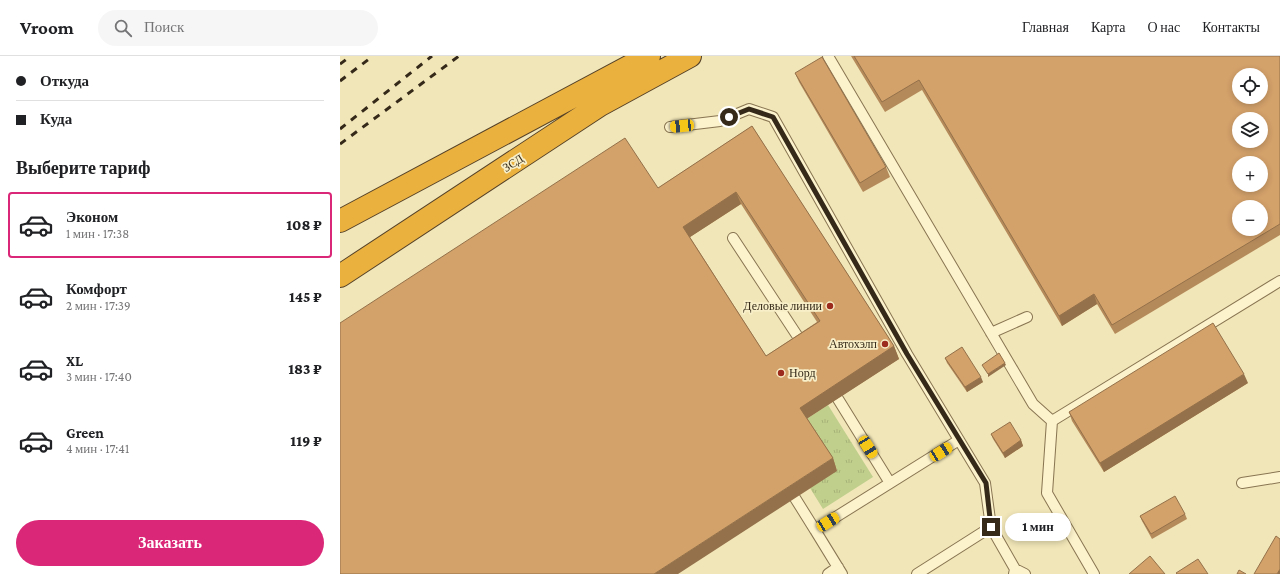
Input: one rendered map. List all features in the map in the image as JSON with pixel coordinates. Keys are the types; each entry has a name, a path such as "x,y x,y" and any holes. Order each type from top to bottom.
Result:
{"highway":[{"path":"340,221 649,56"},
{"name":"ЗСД","path":"340,276 600,105 690,56"}],"lane":[{"path":"828,56 1033,404 1052,421"},
{"path":"670,127 720,122 749,109 773,117 907,354 986,483 991,527 1015,572 1025,574"},
{"path":"733,238 804,346"},
{"path":"1052,421 1280,281"},
{"path":"991,333 1027,317"},
{"path":"838,399 890,483"},
{"path":"1052,421 1047,493 1094,574"},
{"path":"815,530 959,440"},
{"path":"1242,483 1280,477"},
{"path":"795,498 840,571 828,574"},
{"path":"917,574 991,527"}],"green space":[{"path":"828,405 873,477 823,509 810,488 837,470 805,420"}],"building":[{"path":"854,56 1280,56 1280,224 1268,231 1268,200 1232,200 1232,236 1260,236 1112,325 1094,294 1059,316 919,80 882,102"},
{"path":"822,57 886,167 860,183 795,73"},
{"path":"752,126 894,346 800,408 833,458 654,574 340,574 340,323 625,138 658,188","holes":["736,192 820,321 766,356 683,227"]},
{"path":"1213,323 1244,374 1100,463 1069,412"},
{"path":"962,347 981,377 965,387 945,358"},
{"path":"999,353 1005,363 988,374 982,365"},
{"path":"1010,422 1021,440 1003,453 991,434"},
{"path":"1175,496 1185,514 1151,534 1140,516"},
{"path":"1276,536 1280,539 1280,569 1277,574 1254,574"},
{"path":"1150,556 1165,574 1129,574"},
{"path":"1198,559 1208,574 1176,573"},
{"path":"1239,570 1246,574 1237,574"}],"railway":[{"path":"340,64 351,56"},
{"path":"340,81 373,56"},
{"path":"340,129 432,56"},
{"path":"340,144 459,56"}],"place":[{"name":"Деловые линии","path":"830,306"},
{"name":"Автохэлп","path":"885,344"},
{"name":"Норд","path":"781,373"}],"route":[{"path":"729,117 749,109 773,117 907,354 986,483 991,527"}]}
